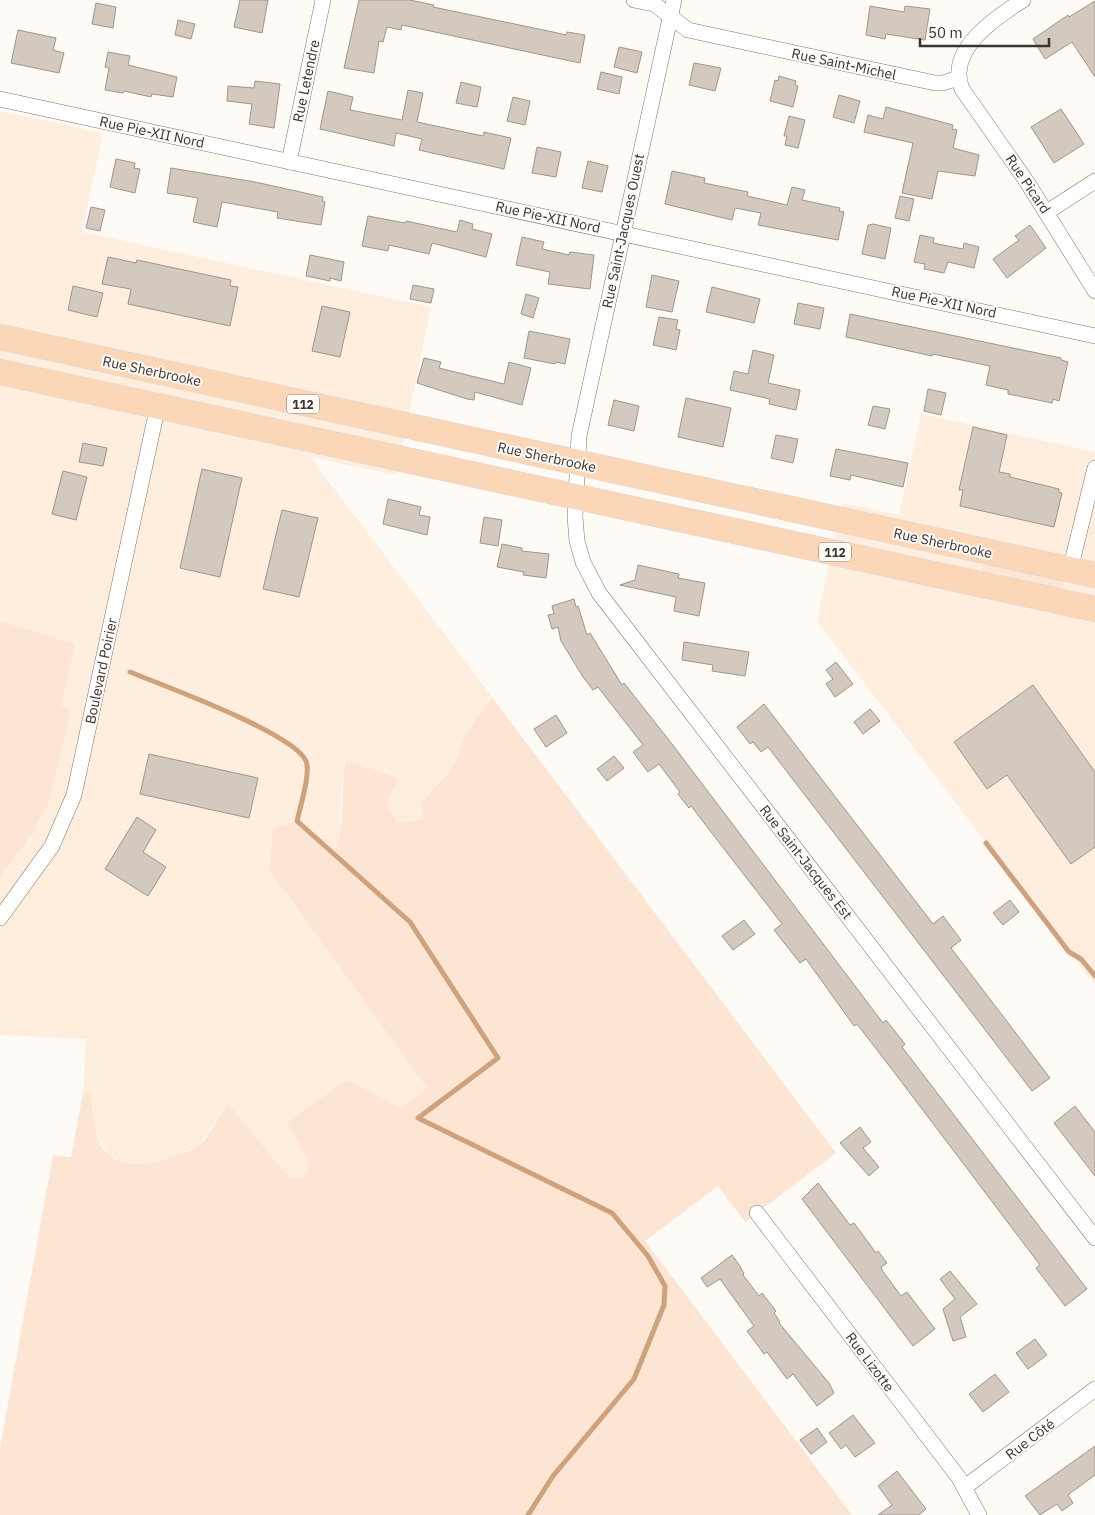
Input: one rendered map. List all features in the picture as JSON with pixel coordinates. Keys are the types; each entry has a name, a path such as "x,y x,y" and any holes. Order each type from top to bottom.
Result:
{"main road":[{"name":"Rue Sherbrooke","path":"0,337 1095,575"},
{"name":"112","path":"0,372 576,495 1095,609"}],"street":[{"name":"Rue Letendre","path":"289,162 323,0"},
{"name":"Rue Saint-Michel","path":"634,0 654,4 688,30 934,83 943,84 958,78"},
{"name":"Rue Saint-Jacques Ouest","path":"577,463 579,436 674,0"},
{"path":"958,78 960,62 974,40 992,22 1023,0"},
{"name":"Rue Picard","path":"958,78 962,89 1047,212 1095,291"},
{"name":"Rue Pie-XII Nord","path":"0,99 622,232 1095,336"},
{"path":"1047,212 1095,180"},
{"name":"Boulevard Poirier","path":"0,918 52,846 74,795 158,405"},
{"name":"Rue Saint-Jacques Est","path":"577,463 578,547 586,570 599,593 1095,1238"},
{"path":"1070,570 1095,468"},
{"name":"Rue Lizotte","path":"757,1213 965,1487 979,1515"},
{"name":"Rue Côté","path":"965,1487 1095,1389"}],"shaded area":[{"path":"0,111 103,133 82,232 431,307 396,475 310,457 492,697 466,733 453,767 435,786 423,819 397,824 387,804 346,761 342,781 339,843 334,855 297,821 270,871 427,1088 400,1108 347,1081 287,1122 308,1161 308,1171 301,1178 291,1178 285,1173 228,1103 199,1146 151,1164 133,1166 122,1162 110,1155 99,1140 95,1129 91,1093 83,1093 86,1039 0,1035 0,877 30,837 71,711 60,706 75,644 0,621"},
{"path":"921,414 1095,452 1095,985 817,621 842,503 899,515"},
{"path":"983,562 1065,580 1063,590 981,572"},
{"path":"0,621 75,644 61,706 71,710 48,804 30,837 0,877"},
{"path":"492,697 836,1153 745,1222 718,1186 645,1241 852,1515 0,1515 0,1448 53,1155 71,1157 83,1093 91,1093 94,1124 99,1141 105,1151 113,1158 122,1162 144,1164 156,1162 197,1147 208,1136 228,1103 285,1173 291,1178 301,1178 308,1171 308,1161 287,1122 347,1080 400,1108 427,1088 270,871 273,828 297,821 334,855 340,833 346,760 398,779 387,804 397,823 423,819 422,802 453,767 466,733"}],"building":[{"path":"240,0 268,0 262,33 234,27"},
{"path":"359,0 410,0 434,5 433,7 566,35 567,32 585,35 580,63 402,25 401,30 387,27 383,42 379,41 374,73 344,68"},
{"path":"1095,1 1095,77 1072,42 1045,59 1033,39 1068,15 1069,17"},
{"path":"96,3 116,7 113,28 92,24"},
{"path":"870,6 904,12 905,6 930,9 925,40 886,34 885,39 866,35"},
{"path":"178,20 195,24 191,39 175,35"},
{"path":"18,30 56,38 53,50 64,53 59,73 11,63"},
{"path":"619,47 642,52 637,73 614,67"},
{"path":"108,52 130,56 128,65 177,77 173,97 152,94 151,97 124,91 123,93 105,90 109,68 105,67"},
{"path":"694,63 721,68 715,91 689,85"},
{"path":"601,72 622,77 619,94 597,89"},
{"path":"779,76 796,81 795,85 798,86 793,107 770,101 775,80 778,81"},
{"path":"255,81 280,84 274,128 249,124 252,104 227,101 228,86 254,88"},
{"path":"461,82 481,87 477,107 456,103"},
{"path":"408,90 423,93 417,122 483,136 484,132 511,138 504,169 419,150 422,139 396,133 394,146 320,129 328,91 353,97 350,110 402,120"},
{"path":"839,95 860,101 854,123 833,117"},
{"path":"513,97 530,101 525,125 507,121"},
{"path":"886,107 953,125 952,129 957,130 953,148 979,155 975,176 938,171 932,199 902,193 913,143 864,132 868,115 883,119"},
{"path":"1061,109 1084,144 1054,163 1031,127"},
{"path":"789,116 805,120 798,148 785,145 787,136 784,136"},
{"path":"537,147 561,152 556,177 532,173"},
{"path":"116,159 135,163 134,168 140,169 135,193 110,187"},
{"path":"588,161 608,166 602,192 582,188"},
{"path":"171,168 255,182 323,197 322,201 325,202 321,225 277,218 278,212 222,202 217,227 193,222 198,198 167,193"},
{"path":"672,171 705,178 704,183 748,192 747,196 787,205 792,187 805,190 802,200 840,208 839,211 844,212 838,240 758,225 761,213 735,208 732,220 665,204"},
{"path":"900,196 914,199 909,221 895,218"},
{"path":"91,207 105,210 100,231 86,228"},
{"path":"368,216 405,223 406,221 457,232 460,220 473,224 472,229 492,234 486,257 432,243 429,254 389,245 388,251 362,246"},
{"path":"873,224 891,228 885,259 862,254 868,225"},
{"path":"1030,225 1046,248 1007,278 993,259 1019,240 1015,236"},
{"path":"920,235 934,238 933,243 963,249 964,243 979,247 974,268 948,262 944,273 924,269 925,264 914,262"},
{"path":"522,237 544,242 542,249 569,255 570,252 594,255 590,289 548,284 550,272 516,265"},
{"path":"310,255 344,262 341,281 330,278 330,281 306,276"},
{"path":"108,257 136,263 137,260 231,280 230,286 238,287 230,326 128,304 131,289 102,284"},
{"path":"652,275 679,281 672,312 646,307"},
{"path":"413,285 434,289 431,303 410,299"},
{"path":"73,286 103,293 97,317 68,310"},
{"path":"712,287 760,299 754,323 706,312"},
{"path":"526,294 539,298 533,318 521,314"},
{"path":"798,303 824,308 820,329 794,324"},
{"path":"322,306 350,312 340,357 312,351"},
{"path":"850,314 1061,358 1061,360 1068,362 1059,401 1053,399 1052,403 1008,394 1008,390 986,385 990,366 933,354 932,356 846,337"},
{"path":"659,317 678,320 676,329 680,330 676,350 653,345"},
{"path":"529,331 570,339 565,364 524,358"},
{"path":"753,350 774,355 768,383 800,390 796,410 769,404 770,399 730,390 734,371 748,374"},
{"path":"424,358 441,362 439,368 504,384 509,362 531,368 522,405 475,392 474,400 467,399 417,383"},
{"path":"928,389 946,393 941,415 924,411"},
{"path":"686,398 731,408 723,447 678,437"},
{"path":"614,400 639,406 634,431 608,425"},
{"path":"873,406 890,409 885,429 868,425"},
{"path":"973,427 1007,435 999,472 1010,474 1010,477 1059,489 1059,492 1062,493 1054,527 960,506 963,490 959,490"},
{"path":"776,435 798,439 793,463 771,458"},
{"path":"83,443 107,448 103,466 79,462"},
{"path":"836,449 908,463 903,487 851,475 850,480 830,476"},
{"path":"202,469 242,478 220,577 180,568"},
{"path":"63,471 87,477 76,520 52,514"},
{"path":"388,499 421,507 419,515 430,517 427,535 383,524"},
{"path":"282,510 318,518 299,597 263,589"},
{"path":"484,517 502,520 498,546 480,543"},
{"path":"502,544 522,548 522,551 549,554 546,578 523,575 524,572 497,567"},
{"path":"638,565 679,574 678,578 705,583 699,616 674,611 676,597 620,585 635,580"},
{"path":"574,599 587,635 590,633 622,685 624,683 672,744 883,1023 886,1020 905,1044 902,1047 1087,1289 1065,1306 1036,1268 1040,1265 857,1024 854,1026 806,959 800,963 774,930 782,924 691,806 689,808 678,794 680,792 659,764 648,772 633,752 643,745 598,687 593,690 583,677 561,641 558,627 552,629 548,615 554,614 552,606"},
{"path":"684,642 749,652 745,676 712,671 713,665 682,660"},
{"path":"836,662 853,684 835,697 826,684 833,679 826,670"},
{"path":"1033,685 1095,772 1095,847 1071,864 1007,775 987,789 954,742"},
{"path":"764,704 933,924 943,916 961,940 951,948 1050,1078 1032,1091 768,747 761,752 753,742 750,744 737,727"},
{"path":"870,709 880,721 863,734 854,722"},
{"path":"556,715 567,733 546,747 534,729"},
{"path":"149,754 258,778 249,818 140,794"},
{"path":"614,756 624,768 607,781 597,769"},
{"path":"137,817 156,830 143,852 166,867 148,896 105,869"},
{"path":"1010,900 1019,912 1003,925 993,913"},
{"path":"744,920 755,934 733,950 722,936"},
{"path":"1075,1106 1095,1132 1095,1176 1054,1123"},
{"path":"860,1127 871,1142 863,1148 879,1167 869,1176 840,1143"},
{"path":"818,1183 850,1225 854,1223 876,1253 878,1251 887,1263 881,1267 882,1270 901,1296 907,1292 935,1329 913,1346 802,1199"},
{"path":"732,1255 740,1266 743,1275 759,1296 762,1293 776,1311 774,1313 779,1323 829,1383 834,1393 817,1406 793,1374 787,1379 767,1352 764,1354 747,1331 754,1326 720,1279 707,1287 701,1278"},
{"path":"950,1271 977,1304 960,1317 966,1337 953,1341 943,1309 955,1299 940,1279"},
{"path":"1035,1339 1047,1355 1028,1369 1016,1353"},
{"path":"995,1374 1009,1392 983,1412 969,1394"},
{"path":"853,1415 875,1443 855,1457 846,1445 841,1449 829,1433"},
{"path":"817,1428 827,1442 811,1454 800,1440"},
{"path":"1095,1446 1095,1475 1068,1495 1073,1503 1062,1511 1057,1504 1040,1515 1025,1496"},
{"path":"897,1471 926,1509 919,1515 878,1515 892,1505 878,1486"}],"waterway":[{"path":"130,672 197,698 253,724 278,737 296,750 306,761 307,766 306,782 297,821 410,922 498,1058 418,1118 612,1213 648,1256 665,1286 664,1305 634,1379 553,1476 528,1515"},
{"path":"986,843 1069,952 1081,959 1095,976"}]}
